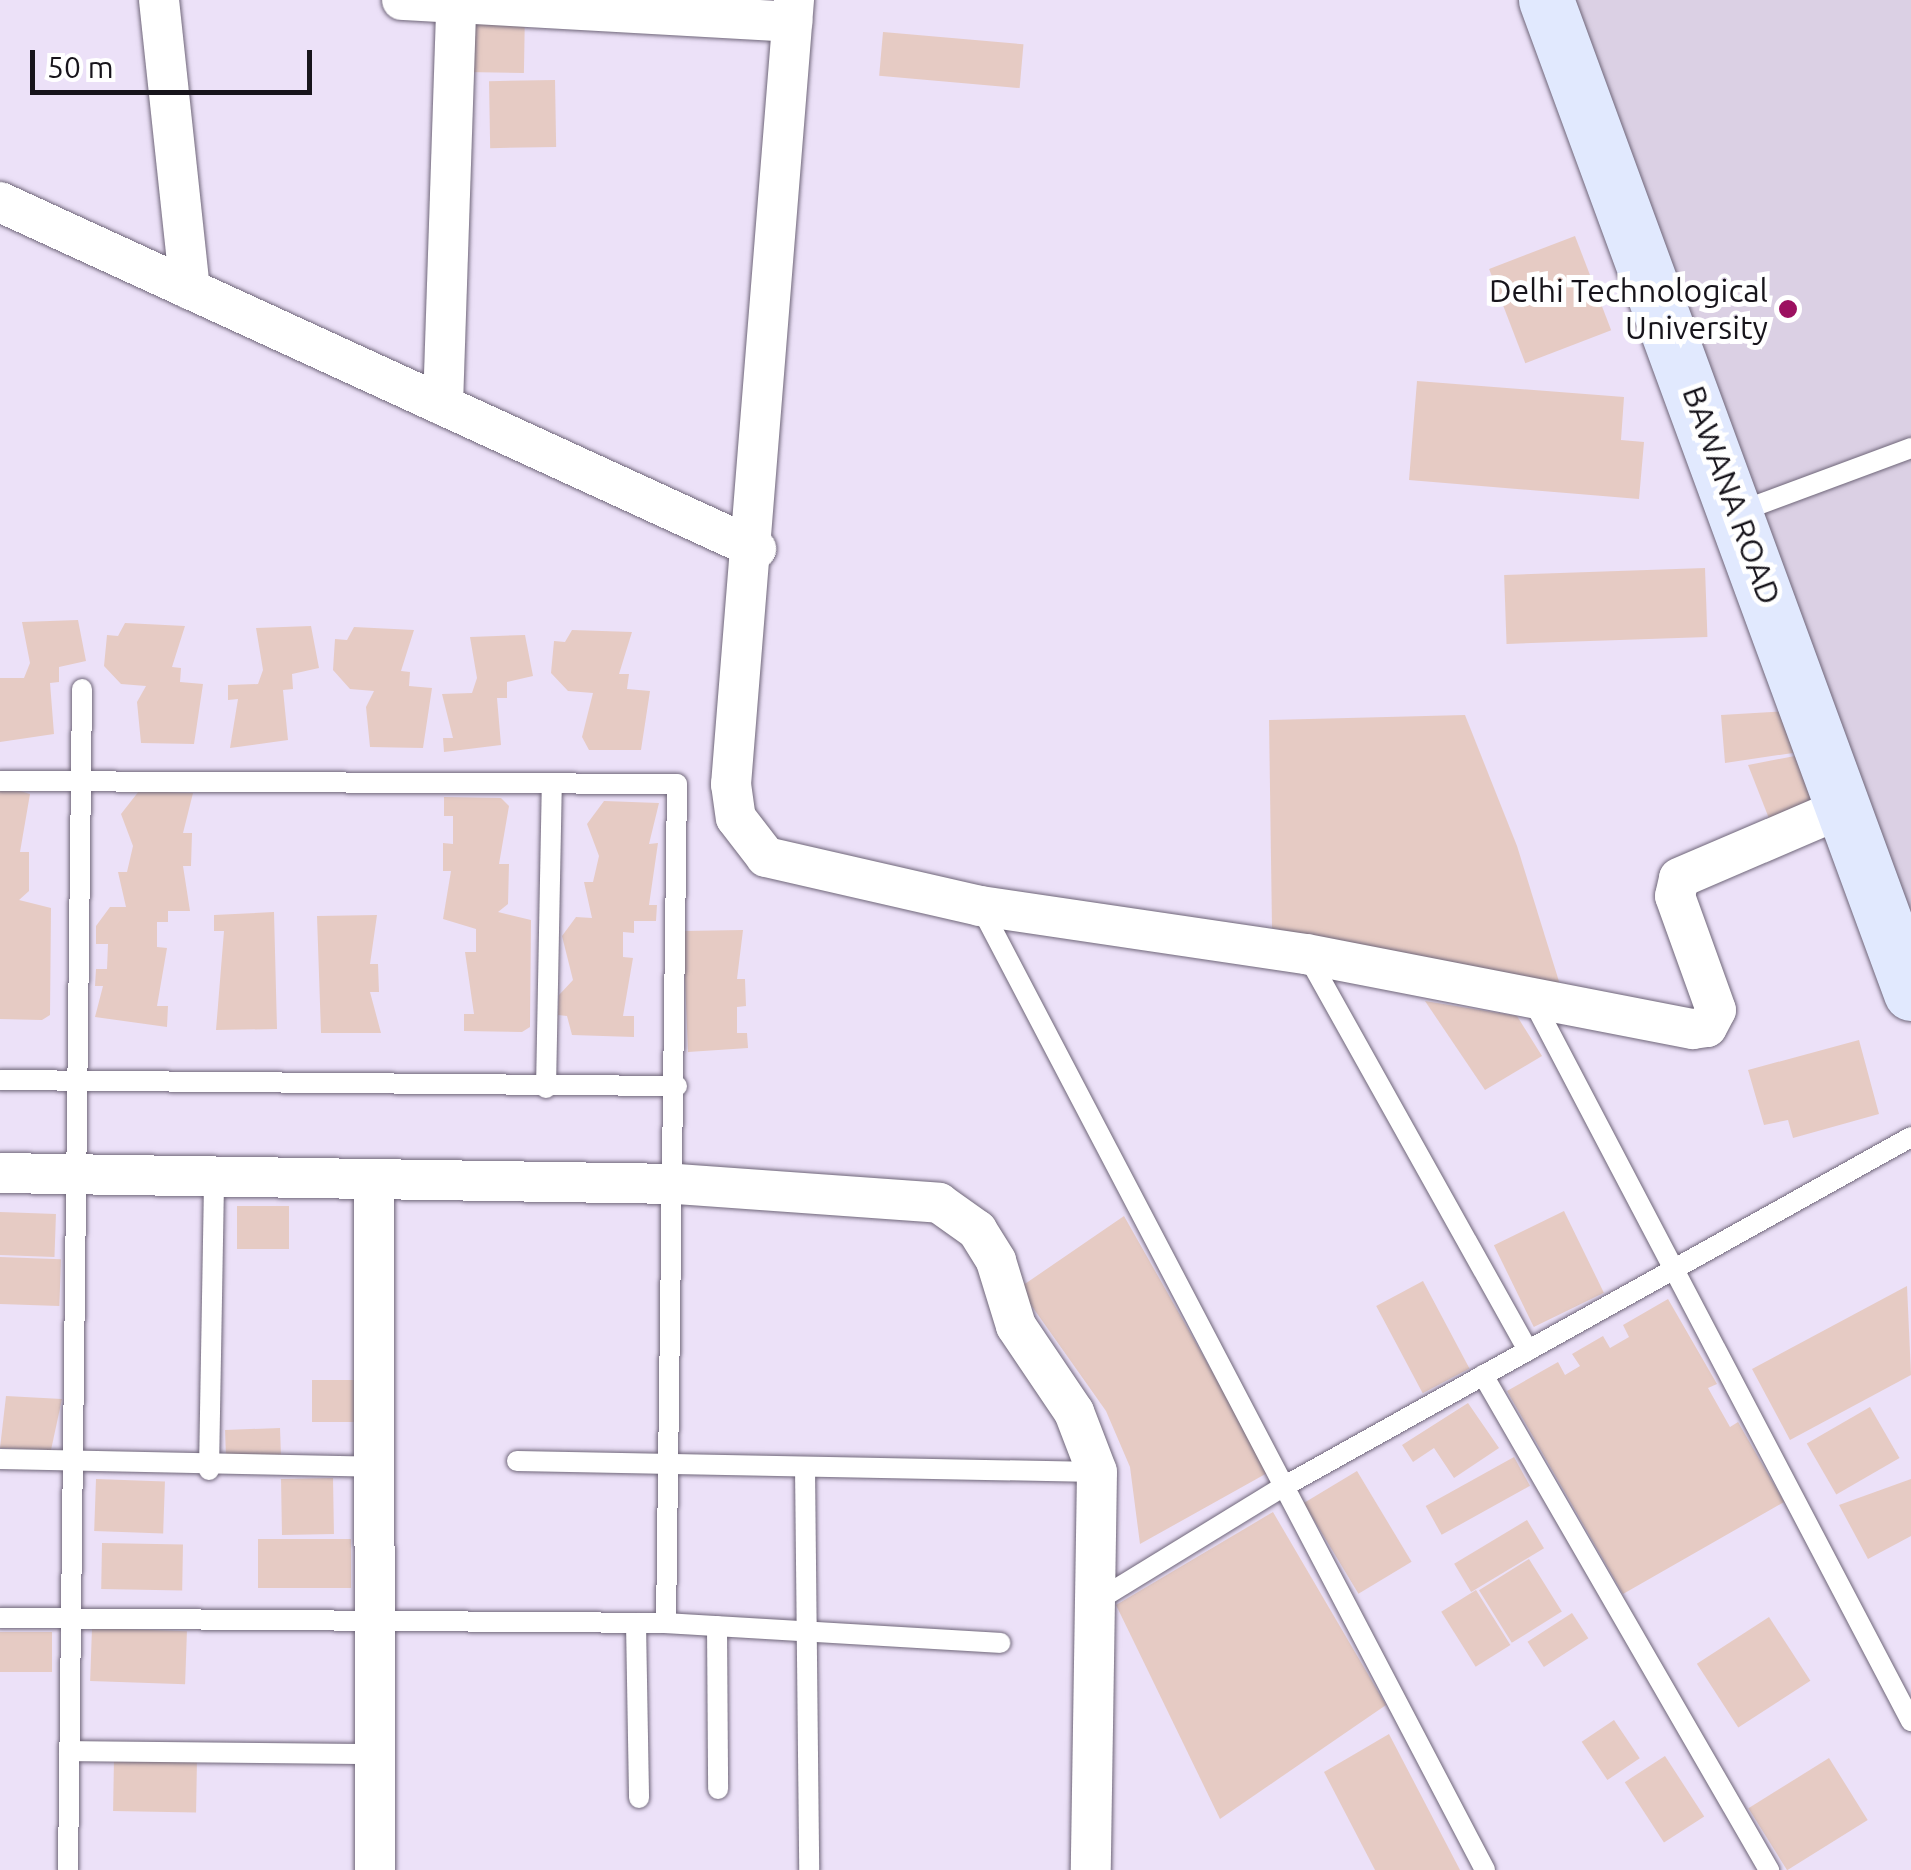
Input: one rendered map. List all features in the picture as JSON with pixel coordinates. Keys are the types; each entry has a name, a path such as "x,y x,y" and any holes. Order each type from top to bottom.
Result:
{"main road":[{"name":"BAWANA ROAD","path":"1546,0 1908,976"}],"street":[{"path":"159,0 190,289"},
{"path":"402,0 793,11 756,549 731,784 736,818 766,858 797,872 980,906 1306,954 1707,1027 1716,1010 1676,896 1679,878 1845,807"},
{"path":"443,406 456,3"},
{"path":"0,202 756,549"},
{"path":"0,1173 677,1184 940,1203 977,1230 996,1261 1016,1326 1074,1412 1097,1472 1091,1870"},
{"path":"374,1179 375,1870"}],"lane":[{"path":"1739,512 1911,448"},
{"path":"68,1870 70,1174 82,690"},
{"path":"0,781 678,784 677,1184 666,1623"},
{"path":"546,1088 552,784"},
{"path":"980,906 1485,1870"},
{"path":"1306,954 1528,1350"},
{"path":"1530,996 1678,1266 1911,1722"},
{"path":"0,1080 546,1088 677,1086"},
{"path":"1095,1602 1283,1487 1911,1137"},
{"path":"210,1470 214,1176"},
{"path":"1483,1375 1769,1870"},
{"path":"0,1459 210,1470 375,1466"},
{"path":"517,1461 1097,1472"},
{"path":"804,1466 810,1870"},
{"path":"0,1618 666,1623 1000,1642"},
{"path":"636,1623 638,1798"},
{"path":"717,1626 718,1789"},
{"path":"69,1751 375,1754"}],"shaded area":[{"name":"Delhi Technological University","path":"1551,0 1911,0 1911,990"}],"building":[{"path":"466,10 525,11 524,73 465,72"},
{"path":"883,32 1023,44 1020,88 879,76"},
{"path":"555,80 556,147 490,148 489,81"},
{"path":"1575,236 1611,330 1525,363 1489,269"},
{"path":"1417,381 1624,397 1621,440 1644,442 1639,499 1409,480"},
{"path":"1705,568 1707,637 1507,644 1504,575"},
{"path":"78,620 86,661 59,667 59,682 50,683 54,734 0,742 0,678 24,678 30,663 22,622"},
{"path":"125,623 185,626 172,667 181,668 180,682 203,684 194,744 141,743 137,702 146,686 121,684 104,666 107,635 118,636"},
{"path":"311,626 319,668 292,674 293,689 283,690 288,740 230,748 238,699 228,700 228,685 258,684 263,670 256,628"},
{"path":"354,627 414,630 401,671 410,672 409,686 432,688 423,748 370,747 366,707 374,691 350,689 333,670 335,639 347,640"},
{"path":"572,630 632,632 619,674 629,674 627,689 650,691 641,750 589,750 582,737 593,693 568,691 551,673 554,641 565,642"},
{"path":"525,635 533,676 507,682 507,698 497,698 501,745 444,752 443,738 453,738 442,694 472,693 477,678 470,637"},
{"path":"1790,711 1806,751 1725,763 1721,715"},
{"path":"1465,715 1517,846 1561,988 1272,928 1269,720"},
{"path":"1795,756 1815,803 1770,821 1748,765"},
{"path":"0,785 30,794 20,852 29,852 29,891 19,900 51,908 50,1015 42,1020 0,1019"},
{"path":"139,791 193,793 183,833 192,833 191,866 183,866 190,911 168,911 168,922 157,922 157,947 167,948 157,1006 168,1006 167,1027 95,1017 103,986 95,986 96,969 107,969 108,944 96,944 96,926 110,907 126,907 118,872 127,872 133,846 121,814"},
{"path":"444,797 501,798 509,806 499,864 509,864 508,904 498,912 531,920 530,1027 522,1032 464,1031 464,1014 474,1014 465,952 476,952 476,929 443,919 451,871 443,871 443,843 453,844 453,816 444,816"},
{"path":"604,801 659,803 649,844 658,843 649,905 657,905 656,921 634,921 634,933 623,932 623,957 633,958 623,1016 634,1016 634,1037 572,1035 567,1016 558,1015 559,995 573,980 562,936 576,917 592,918 584,882 593,882 599,856 587,824"},
{"path":"274,912 277,1029 216,1030 224,931 214,931 214,915"},
{"path":"377,915 370,964 378,964 379,992 370,992 381,1033 321,1033 317,916"},
{"path":"743,930 737,979 745,979 746,1006 737,1007 737,1033 747,1033 748,1048 688,1052 683,931"},
{"path":"1425,1001 1517,1016 1542,1056 1485,1090"},
{"path":"1859,1040 1879,1114 1793,1138 1788,1120 1764,1125 1748,1070"},
{"path":"237,1206 289,1206 289,1249 237,1249"},
{"path":"1564,1211 1604,1293 1534,1327 1494,1245"},
{"path":"0,1212 56,1214 54,1257 0,1255"},
{"path":"1124,1216 1269,1472 1140,1544 1130,1467 1106,1411 1019,1288"},
{"path":"0,1257 61,1259 59,1306 0,1304"},
{"path":"1423,1281 1469,1368 1423,1393 1376,1306"},
{"path":"1907,1286 1911,1375 1790,1440 1752,1369"},
{"path":"1668,1299 1717,1384 1708,1388 1730,1427 1738,1422 1784,1502 1623,1594 1507,1391 1558,1362 1565,1375 1580,1366 1572,1354 1603,1336 1610,1348 1629,1337 1623,1325"},
{"path":"312,1380 364,1380 364,1422 312,1422"},
{"path":"6,1396 62,1399 51,1450 0,1448"},
{"path":"1468,1403 1499,1448 1454,1478 1434,1448 1413,1462 1402,1445"},
{"path":"1870,1407 1900,1458 1836,1495 1807,1444"},
{"path":"280,1428 281,1456 226,1458 225,1430"},
{"path":"1514,1457 1530,1486 1442,1535 1426,1506"},
{"path":"1357,1471 1412,1562 1358,1594 1304,1503"},
{"path":"333,1478 334,1534 282,1535 281,1479"},
{"path":"96,1479 165,1481 163,1533 94,1531"},
{"path":"1911,1479 1911,1536 1868,1559 1839,1505"},
{"path":"1273,1512 1386,1705 1220,1819 1116,1605"},
{"path":"1527,1520 1544,1548 1471,1592 1454,1564"},
{"path":"258,1539 351,1539 351,1588 258,1588"},
{"path":"102,1543 183,1544 182,1590 101,1589"},
{"path":"1529,1559 1562,1612 1512,1643 1479,1590"},
{"path":"1476,1590 1510,1645 1476,1667 1441,1612"},
{"path":"1572,1613 1588,1638 1544,1667 1528,1642"},
{"path":"1769,1617 1810,1681 1738,1728 1697,1664"},
{"path":"92,1628 187,1631 185,1684 90,1681"},
{"path":"0,1632 52,1632 52,1672 0,1672"},
{"path":"1614,1720 1640,1758 1607,1780 1582,1742"},
{"path":"1389,1734 1460,1870 1375,1870 1324,1772"},
{"path":"1665,1756 1704,1816 1664,1843 1625,1782"},
{"path":"114,1758 197,1759 196,1812 113,1811"},
{"path":"1829,1758 1868,1820 1787,1870 1748,1808"}],"place":[{"name":"Delhi Technological University","path":"1788,309"}]}
